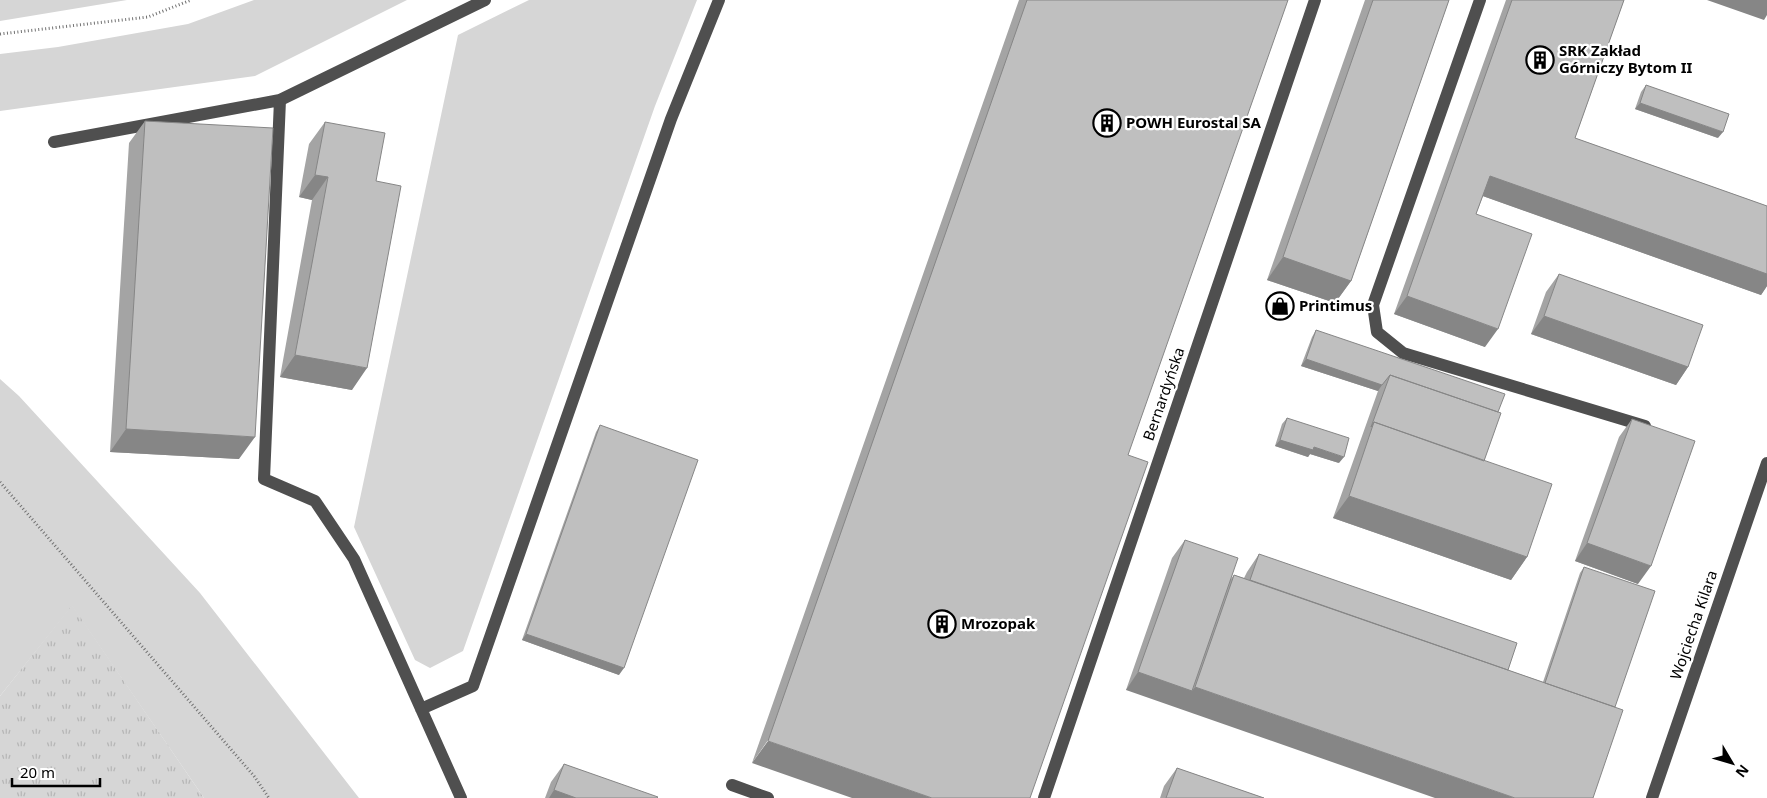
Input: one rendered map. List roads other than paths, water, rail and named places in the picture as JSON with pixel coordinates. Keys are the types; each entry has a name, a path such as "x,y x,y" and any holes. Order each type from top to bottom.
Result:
{"street":[{"path":"54,142 280,100 485,0"},
{"path":"421,710 473,686 671,120 719,0"},
{"name":"Bernardyńska","path":"1044,798 1315,0"},
{"path":"1480,0 1373,304 1377,332 1403,352 1652,428"},
{"path":"280,100 264,480 315,501 354,559 461,798"},
{"name":"Wojciecha Kilara","path":"1652,798 1767,463"},
{"path":"732,785 768,798"}],"place":[{"name":"SRK Zakład Górniczy Bytom II","path":"1540,60"},
{"name":"POWH Eurostal SA","path":"1107,123"},
{"name":"Printimus","path":"1280,306"},
{"name":"Mrozopak","path":"942,624"}]}
